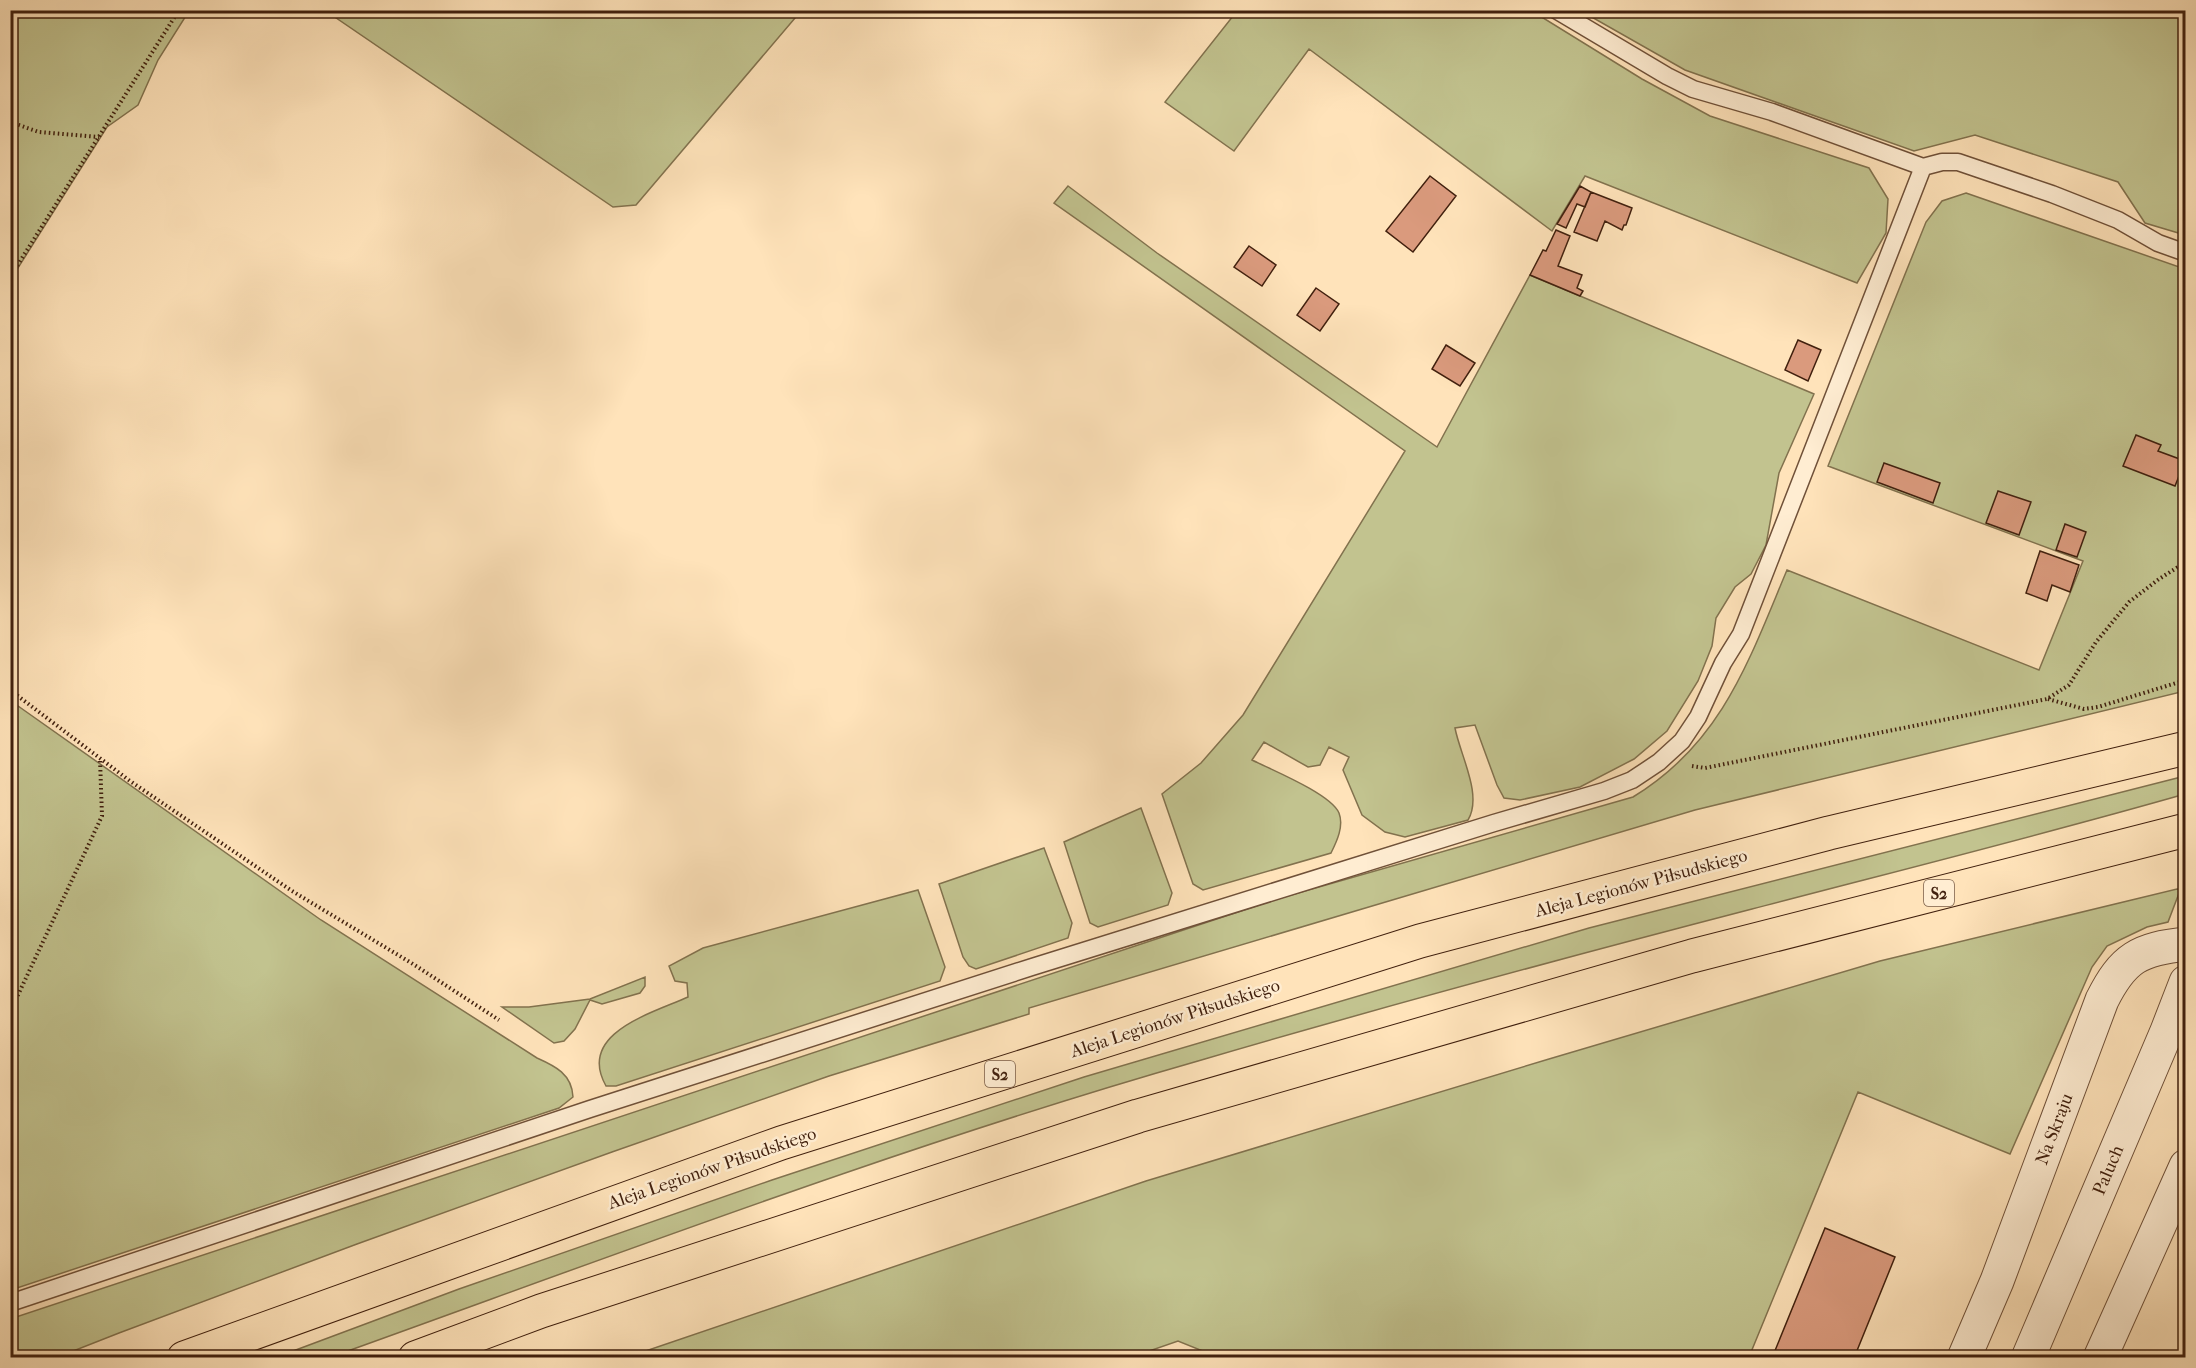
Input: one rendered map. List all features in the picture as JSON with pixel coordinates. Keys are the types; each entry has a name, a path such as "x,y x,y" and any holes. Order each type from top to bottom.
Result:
{"highway":[{"name":"Aleja Legionów Piłsudskiego","path":"184,1358 780,1143 1420,941 1829,833 2186,748"},
{"name":"S2","path":"415,1358 541,1311 1138,1116 1692,956 2186,830"}],"street":[{"name":"Na Skraju","path":"1964,1358 1996,1281 2102,1000 2114,976 2135,957 2143,953 2157,947 2186,944"},
{"name":"Paluch","path":"2028,1358 2186,982"},
{"path":"2100,1358 2186,1166"}],"lane":[{"path":"1557,10 1667,76 1693,89 1772,112 1923,167 1942,162 1958,162 2052,194 2118,220 2158,243 2186,253"},
{"path":"10,1303 623,1098 1494,823 1604,791 1632,780 1659,762 1682,741 1698,717 1723,663 1741,634 1923,167"}],"path":[{"path":"10,277 179,10"},
{"path":"10,122 39,132 99,137"},
{"path":"1659,762 1705,768 2047,699 2069,685 2096,642 2129,602 2158,579 2186,562"},
{"path":"2047,699 2084,709 2098,707 2186,680"},
{"path":"10,690 130,781 292,891 413,964 499,1020"},
{"path":"10,1012 102,816 100,758"}],"green space":[{"path":"11,10 189,11 158,60 138,105 107,127 11,279"},
{"path":"326,11 801,11 636,205 613,207"},
{"path":"1237,11 1532,11 1642,79 1710,116 1869,168 1888,199 1886,233 1857,283 1585,176 1552,231 1309,49 1234,151 1165,102"},
{"path":"1581,11 2185,11 2185,235 2145,223 2118,182 1975,135 1914,151 1685,70"},
{"path":"1068,186 1157,253 1437,447 1530,275 1814,394 1779,473 1766,545 1751,574 1735,587 1716,618 1712,646 1698,681 1667,731 1634,759 1580,787 1520,800 1504,798 1475,725 1455,728 1472,787 1472,810 1468,820 1405,837 1385,832 1362,815 1343,770 1349,757 1329,747 1320,765 1308,767 1264,742 1252,760 1325,798 1339,813 1340,828 1331,853 1203,890 1193,884 1162,794 1201,763 1243,715 1405,451 1054,203"},
{"path":"1966,193 2185,269 2185,691 1695,810 1029,1008 1029,1014 829,1076 612,1152 357,1244 58,1357 11,1357 10,1319 1277,899 1633,797 1664,775 1711,725 1745,667 1787,570 2039,670 2083,561 1828,466 1926,222 1942,201"},
{"path":"11,701 321,920 556,1068 569,1082 573,1097 559,1108 11,1290"},
{"path":"2185,776 2185,794 1544,964 1198,1061 870,1164 331,1357 277,1357 459,1289 772,1180 1084,1077 1589,928"},
{"path":"1141,808 1172,893 1168,905 1098,927 1090,923 1064,842"},
{"path":"1044,848 1072,923 1068,938 976,969 969,966 963,957 939,884"},
{"path":"2181,888 2168,922 2147,927 2107,946 2092,967 2010,1154 1858,1092 1749,1357 1220,1358 1178,1341 1129,1358 628,1357 1146,1181 1549,1059 1880,961"},
{"path":"918,890 945,967 940,981 616,1086 606,1086 599,1068 601,1052 610,1039 639,1018 688,997 687,983 675,981 669,966 703,948"},
{"path":"645,977 645,986 640,993 602,1004 590,1000 575,1029 564,1041 554,1043 502,1007 529,1007 590,999"}],"building":[{"path":"1430,176 1456,196 1413,252 1386,231"},
{"path":"1580,186 1591,192 1585,207 1577,204 1566,228 1557,224"},
{"path":"1591,192 1632,208 1622,230 1605,221 1597,241 1574,232"},
{"path":"1556,230 1570,236 1558,266 1582,275 1577,288 1583,291 1580,296 1530,275 1543,250 1546,251"},
{"path":"1249,246 1276,265 1262,286 1234,267"},
{"path":"1316,288 1339,304 1320,331 1297,315"},
{"path":"1798,340 1821,350 1808,381 1785,370"},
{"path":"1446,345 1475,363 1460,386 1432,369"},
{"path":"2136,435 2161,445 2158,451 2185,461 2175,486 2123,466"},
{"path":"1884,463 1940,483 1933,503 1877,482"},
{"path":"1998,491 2031,502 2019,535 1986,523"},
{"path":"2065,524 2086,532 2077,557 2056,550"},
{"path":"2040,551 2079,565 2070,592 2052,585 2047,601 2026,593"},
{"path":"1825,1228 1895,1257 1854,1358 1772,1358"}]}
